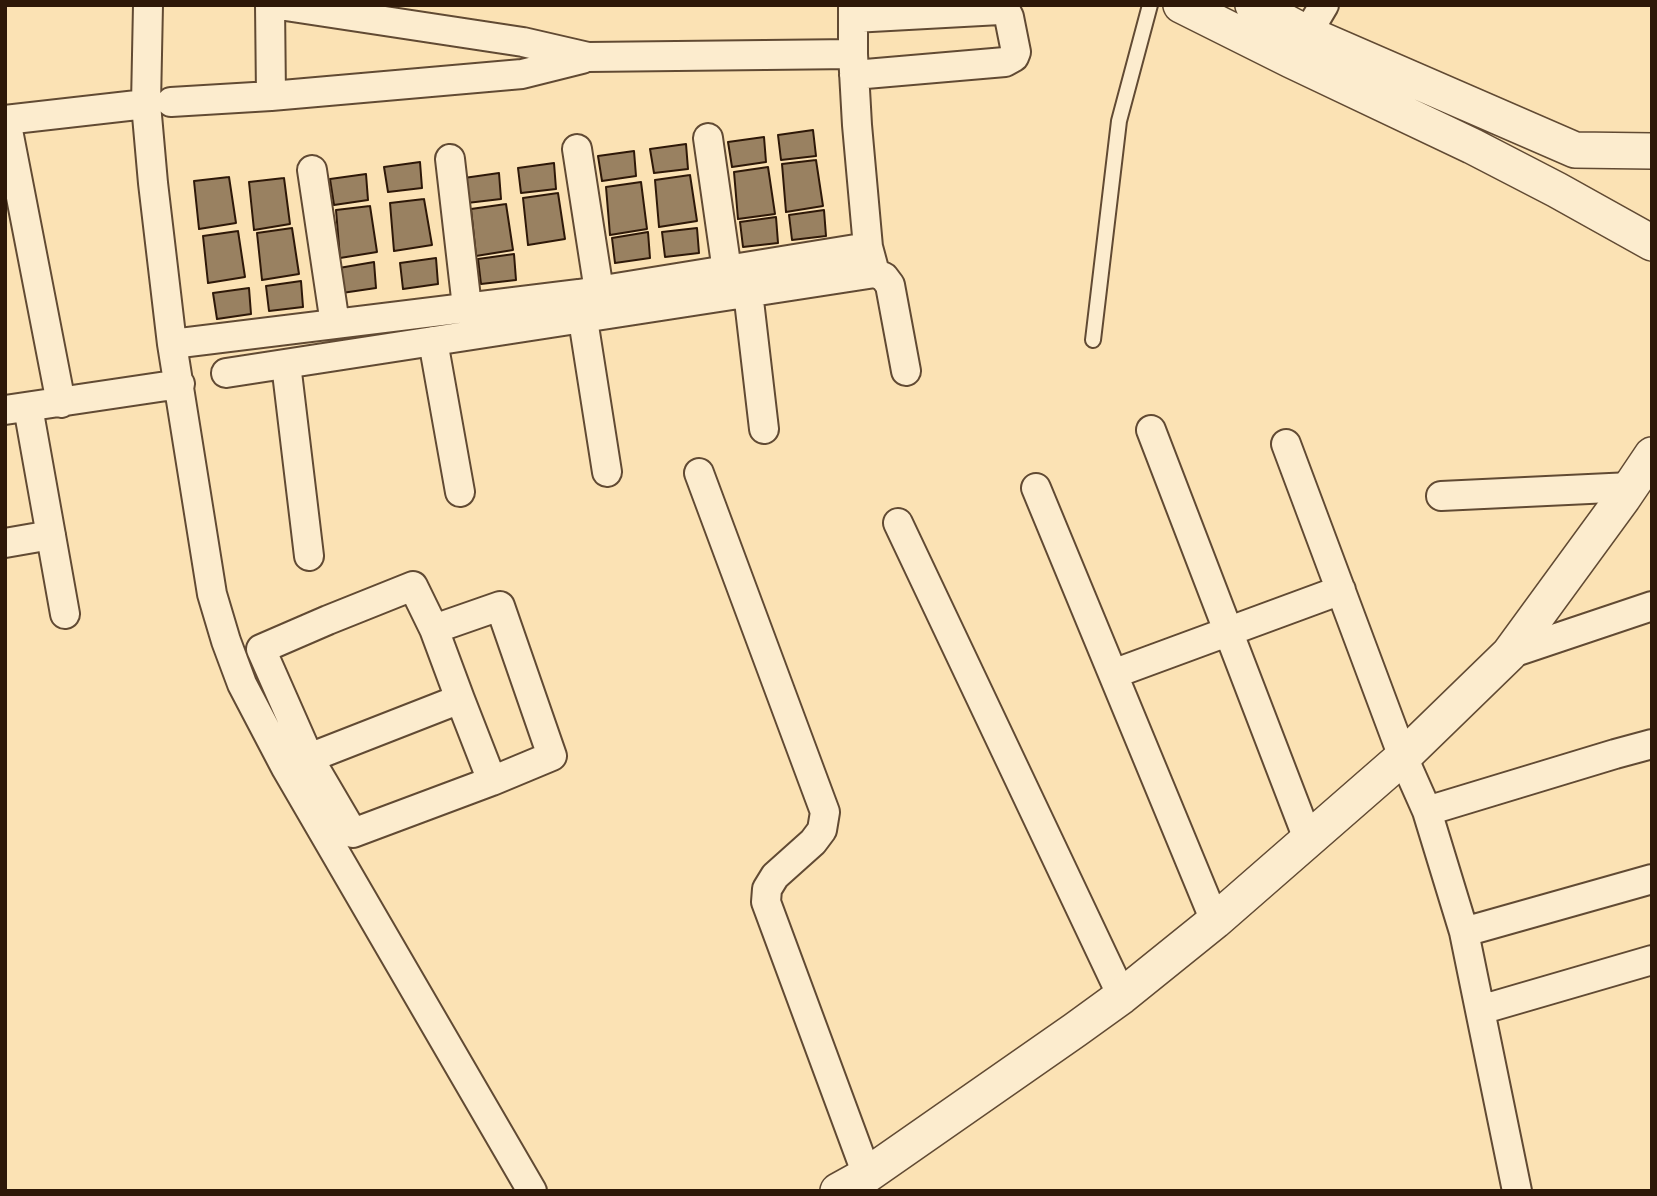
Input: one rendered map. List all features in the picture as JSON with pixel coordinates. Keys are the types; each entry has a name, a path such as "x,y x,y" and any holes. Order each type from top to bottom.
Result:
{"street":[{"path":"148,5 158,103 153,183 172,344 212,594 242,684 297,763 353,833 552,756 500,606 435,629"},
{"path":"270,5 271,96"},
{"path":"279,5 523,42 588,57 854,65 1005,62 1014,57 1016,52 1007,13 1000,10 853,12 854,65 857,125 872,260 890,285 906,371"},
{"path":"1181,5 1308,33 1472,146 1652,243"},
{"path":"1253,5 1308,33 1575,150 1652,151"},
{"path":"61,403 6,120 158,103 522,74 588,57"},
{"path":"708,138 727,271"},
{"path":"577,149 599,291"},
{"path":"1557,190 1575,150"},
{"path":"450,159 467,307"},
{"path":"312,170 335,324"},
{"path":"172,344 599,291 727,271 872,260"},
{"path":"226,373 748,292 872,260"},
{"path":"748,292 764,429"},
{"path":"586,317 584,326 607,472"},
{"path":"433,341 460,492"},
{"path":"286,364 309,556"},
{"path":"65,614 51,535 17,409 180,384"},
{"path":"1151,430 1308,839"},
{"path":"1286,444 1403,757 1427,811 1464,932 1517,1191"},
{"path":"699,473 825,812 822,830 813,842 775,876 767,889 766,902 852,1183 1122,996 1215,921 1403,757 1509,654 1635,491 1652,456"},
{"path":"1036,488 1215,921"},
{"path":"1441,496 1635,491"},
{"path":"898,523 1122,996"},
{"path":"5,543 51,535"},
{"path":"492,781 435,629 414,586 261,649 297,763 532,1191"},
{"path":"1113,674 1341,590"},
{"path":"1509,654 1652,607"},
{"path":"297,763 460,699"},
{"path":"1427,811 1652,744"},
{"path":"1464,932 1652,879"},
{"path":"1480,1010 1652,960"}],"lane":[{"path":"1093,340 1119,121 1150,5"}],"building":[{"path":"813,130 816,156 781,160 778,135"},
{"path":"764,137 766,162 732,167 728,142"},
{"path":"686,144 688,169 654,173 650,149"},
{"path":"634,151 636,176 602,181 598,156"},
{"path":"816,160 823,206 786,212 782,164"},
{"path":"420,162 422,188 388,192 384,167"},
{"path":"554,163 556,189 521,193 518,168"},
{"path":"768,167 775,214 738,219 734,172"},
{"path":"499,173 501,199 467,203 464,178"},
{"path":"366,174 368,200 334,205 330,179"},
{"path":"690,175 697,221 659,227 655,180"},
{"path":"229,177 236,223 199,229 194,181"},
{"path":"284,178 290,224 254,230 249,182"},
{"path":"641,182 647,229 610,235 606,187"},
{"path":"558,193 565,239 528,245 523,198"},
{"path":"424,199 432,245 394,251 390,203"},
{"path":"506,204 513,250 476,256 471,209"},
{"path":"370,206 377,252 340,258 336,210"},
{"path":"824,210 826,236 792,240 789,215"},
{"path":"776,217 778,243 743,247 740,222"},
{"path":"292,228 299,274 262,280 257,233"},
{"path":"697,228 699,253 665,257 662,232"},
{"path":"238,231 245,277 208,283 203,236"},
{"path":"648,232 650,258 615,263 612,238"},
{"path":"514,254 516,280 481,284 478,259"},
{"path":"436,258 438,284 403,289 400,263"},
{"path":"374,262 376,288 342,293 339,268"},
{"path":"301,281 303,307 269,311 266,286"},
{"path":"249,288 251,314 217,319 213,293"}]}
